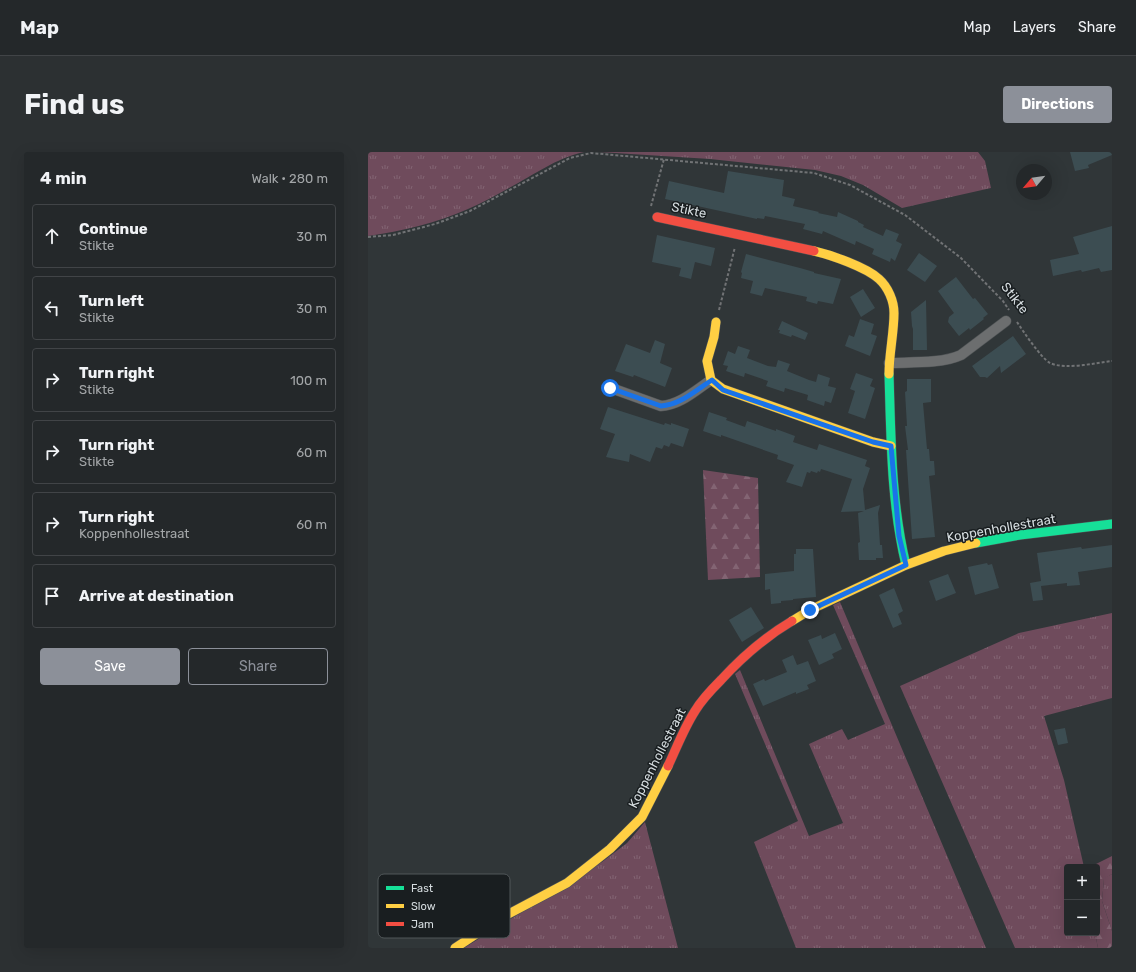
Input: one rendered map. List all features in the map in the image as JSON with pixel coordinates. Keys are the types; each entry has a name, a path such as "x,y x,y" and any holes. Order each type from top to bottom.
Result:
{"street":[{"name":"Stikte","path":"657,217 826,254 867,271 879,279 887,289 892,300 894,312 889,363 891,446 899,536 906,565"},
{"name":"Stikte","path":"889,363 944,360 954,358 961,355 1009,319"},
{"path":"716,322 714,337 707,361 708,370 712,380 723,390 873,442 891,446"},
{"path":"610,388 661,406 670,406 712,380"},
{"name":"Koppenhollestraat","path":"510,913 567,883 610,849 642,818 665,774 685,728 696,709 709,692 741,658 773,632 810,610 906,565 944,551 1020,535 1112,524"},
{"name":"Koppenhollestraat","path":"455,948 470,938"}],"path":[{"name":"Stikte","path":"368,237 393,235 442,222 470,211 570,158 591,153 814,173 850,184 905,215 960,258 1003,301 1010,311"},
{"path":"657,217 648,214 664,159"},
{"path":"716,322 738,234"},
{"name":"Stikte","path":"1009,319 1050,363 1066,366 1112,361"}],"green space":[{"path":"368,152 584,152 564,158 489,199 456,214 419,226 368,236"},
{"path":"599,152 978,152 985,161 991,188 902,208 863,185 841,176 815,170 710,159"},
{"path":"703,470 758,478 760,577 708,580"},
{"path":"840,602 986,948 796,948 754,842 798,821 735,674 740,670 809,836 843,823 809,744 842,729 848,740 885,724 833,605"},
{"path":"1112,613 1112,698 1044,716 1064,780 1083,864 1064,864 1064,936 1096,936 1098,948 1015,948 900,686 1019,633"},
{"path":"645,822 678,948 464,948 480,938 510,938 510,919 602,862 627,843"},
{"path":"1112,856 1112,874 1104,879 1102,901 1112,931 1112,948 1098,948 1096,936 1100,936 1100,864 1096,864"},
{"path":"1112,874 1112,931 1102,901 1104,878"}],"building":[{"path":"1070,152 1112,152 1112,155 1088,165 1089,168 1075,171"},
{"path":"728,171 784,180 782,196 795,199 793,206 837,217 838,212 858,221 864,225 863,227 883,236 886,229 899,234 896,241 902,244 895,261 891,258 890,262 872,254 874,249 856,241 855,245 823,231 822,234 803,229 805,224 765,216 764,219 757,219 665,199 669,181 724,193"},
{"path":"1112,226 1112,270 1101,272 1099,268 1053,276 1050,260 1079,254 1073,237"},
{"path":"657,235 715,248 711,266 695,262 691,279 679,276 681,268 652,262"},
{"path":"919,253 937,266 925,282 907,270"},
{"path":"746,254 841,279 833,304 818,301 817,304 806,301 807,297 765,288 762,296 750,293 753,281 741,278 741,272"},
{"path":"956,277 973,299 975,298 988,314 970,330 969,328 959,336 948,322 949,317 954,313 938,291"},
{"path":"863,289 875,308 861,317 850,297"},
{"path":"926,300 927,350 913,350 911,312"},
{"path":"860,319 874,324 871,334 877,336 870,356 845,346 849,335 854,337"},
{"path":"782,321 808,333 805,340 792,335 791,337 779,333 780,330 778,330"},
{"path":"1013,336 1026,354 1001,373 1000,366 987,378 980,377 972,366"},
{"path":"655,340 665,344 660,363 672,368 665,387 634,375 633,377 615,371 626,344 650,353"},
{"path":"738,346 750,350 747,358 768,366 776,367 778,360 790,364 787,371 809,380 816,382 818,374 830,378 828,386 836,388 831,403 825,401 824,406 807,400 808,395 785,388 784,392 766,386 768,381 745,373 744,377 726,371 728,366 723,365 728,351 735,354"},
{"path":"856,373 873,379 870,386 875,388 865,419 848,413 855,391 850,389"},
{"path":"907,379 931,379 931,402 923,403 927,449 929,449 930,461 934,461 935,475 929,476 935,537 912,539 906,450 908,450 905,426 907,426 905,392 907,391"},
{"path":"608,407 664,425 665,423 671,425 671,423 689,429 683,447 671,443 669,447 664,445 662,449 656,447 650,462 630,454 629,462 606,457 615,434 600,429"},
{"path":"709,412 727,418 726,420 745,427 747,421 776,431 776,429 795,436 793,442 817,450 819,444 867,460 865,466 870,468 863,489 865,510 880,505 878,513 880,545 882,545 883,558 876,558 876,560 859,560 858,543 860,542 858,513 864,511 841,512 852,479 821,469 820,472 818,471 817,473 811,471 810,473 807,472 802,487 786,482 794,465 777,459 778,455 721,435 721,437 703,431"},
{"path":"1112,545 1112,567 1078,572 1080,585 1067,586 1067,583 1041,586 1043,600 1033,601 1030,583 1041,581 1037,553 1081,547 1082,549"},
{"path":"796,549 813,549 816,597 793,599 781,601 781,603 771,604 770,589 765,590 765,574 794,571 794,554 796,554"},
{"path":"987,563 988,565 992,564 999,588 975,595 968,567"},
{"path":"948,574 956,593 936,601 929,581"},
{"path":"894,588 903,611 898,614 902,624 893,628 879,595"},
{"path":"751,607 764,628 742,642 729,620"},
{"path":"835,633 842,649 832,654 834,658 819,665 808,640 821,635 822,639"},
{"path":"793,655 797,665 808,661 816,681 807,685 809,689 796,694 796,692 763,706 753,684 787,672 782,660"},
{"path":"1065,728 1068,743 1058,745 1054,730"}],"traffic: fast":[{"path":"889,374 891,446 897,518 906,565"},
{"path":"976,543 1020,535 1112,524"}],"traffic: slow":[{"path":"814,251 839,258 866,270 879,279 888,290 893,304 894,313 889,374"},
{"path":"716,322 714,337 707,361 711,380 723,389 873,442 891,446"},
{"path":"792,621 810,610 906,565 944,551 976,543"},
{"path":"510,913 567,883 610,849 642,817 668,766"},
{"path":"455,948 470,938"}],"traffic: jam":[{"path":"657,217 814,251"},
{"path":"668,766 687,724 707,694 754,648 792,621"}],"route":[{"path":"610,388 661,406 670,406 712,380 723,390 873,442 891,446 899,536 906,565 810,610"}]}
